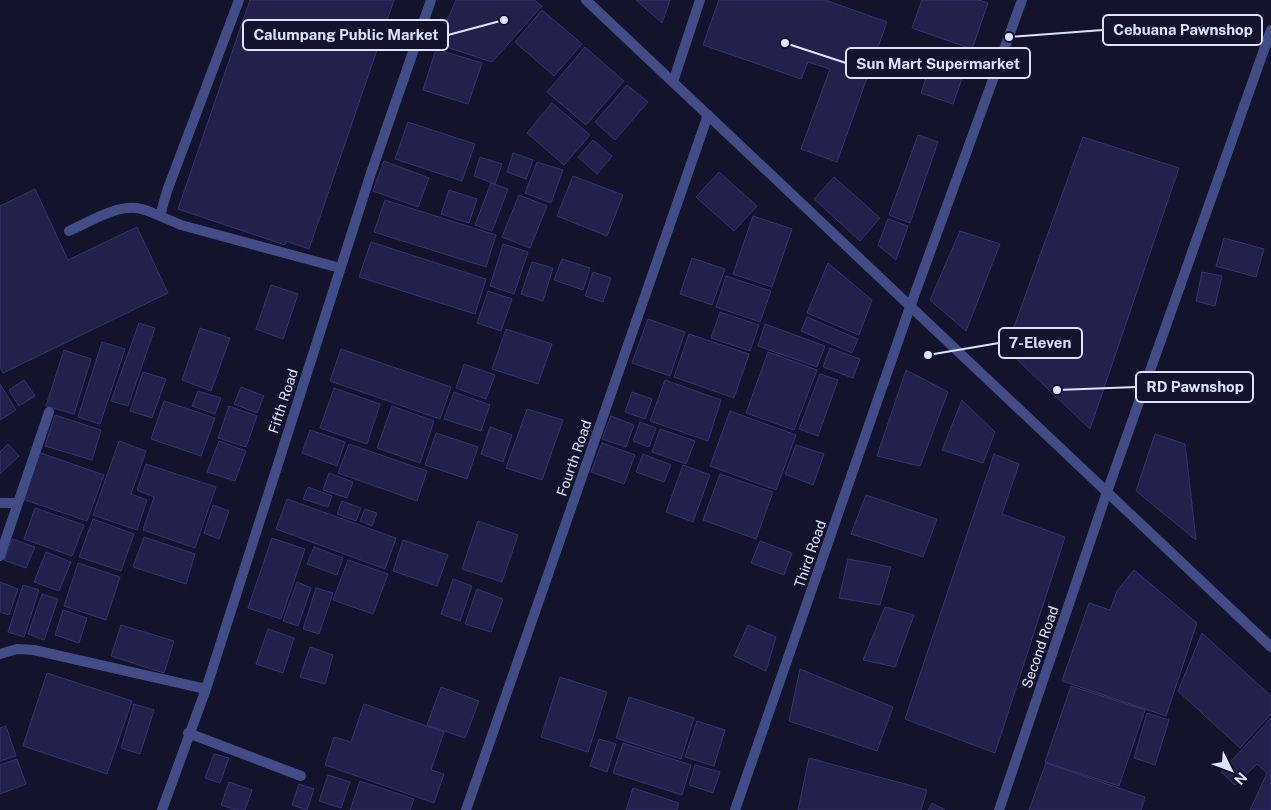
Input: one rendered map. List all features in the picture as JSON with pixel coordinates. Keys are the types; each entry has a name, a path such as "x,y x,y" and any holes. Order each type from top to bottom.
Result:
{"street":[{"path":"160,216 167,191 239,0"},
{"name":"Fifth Road","path":"162,810 188,733 206,689 370,176 431,0"},
{"path":"586,0 1271,647"},
{"path":"673,82 700,0"},
{"name":"Third Road","path":"735,810 910,306 1022,0"},
{"name":"Second Road","path":"999,810 1107,492 1271,30"},
{"name":"Fourth Road","path":"466,810 708,115"},
{"path":"69,230 114,211 129,208 141,209 181,225 340,268"},
{"path":"0,556 49,412"},
{"path":"0,503 18,503"},
{"path":"0,654 16,650 34,650 206,689"},
{"path":"188,733 301,776"}],"building":[{"path":"250,0 394,0 309,249 286,241 285,245 178,209"},
{"path":"456,0 534,0 542,6 492,62 437,44"},
{"path":"636,0 670,0 662,23"},
{"path":"719,0 825,0 887,22 837,162 801,149 830,69 808,62 801,79 703,45"},
{"path":"922,0 979,0 988,3 972,49 912,28"},
{"path":"542,10 582,44 554,76 515,42"},
{"path":"585,47 624,81 586,125 547,92"},
{"path":"436,49 482,63 468,104 423,90"},
{"path":"934,53 967,64 953,104 921,93"},
{"path":"627,85 648,102 615,140 595,122"},
{"path":"552,103 590,135 564,165 527,133"},
{"path":"408,122 475,144 462,181 395,159"},
{"path":"918,135 938,142 910,223 889,215"},
{"path":"1083,137 1179,168 1090,429 1006,349"},
{"path":"593,140 612,156 597,174 578,157"},
{"path":"513,153 533,160 526,179 507,172"},
{"path":"480,157 502,164 495,184 474,176"},
{"path":"384,161 429,178 418,207 373,191"},
{"path":"537,162 563,170 551,203 525,193"},
{"path":"719,172 757,206 734,231 696,197"},
{"path":"573,176 623,195 607,236 557,216"},
{"path":"834,177 880,218 860,241 814,199"},
{"path":"491,183 508,189 492,231 475,225"},
{"path":"35,189 68,260 137,227 168,293 3,373 0,367 0,206"},
{"path":"449,190 477,199 469,223 441,214"},
{"path":"519,195 547,206 530,248 502,237"},
{"path":"385,200 496,235 486,267 374,232"},
{"path":"753,216 792,229 772,287 733,274"},
{"path":"888,219 908,226 896,260 878,245"},
{"path":"960,231 1000,244 966,331 930,300"},
{"path":"1224,238 1264,249 1256,277 1216,266"},
{"path":"371,242 486,279 475,314 359,277"},
{"path":"503,244 528,252 514,294 490,286"},
{"path":"692,258 725,269 712,305 680,294"},
{"path":"562,259 590,268 583,290 554,280"},
{"path":"532,262 553,268 543,301 521,294"},
{"path":"828,263 872,300 859,335 807,313"},
{"path":"593,272 611,278 603,302 585,296"},
{"path":"1202,272 1222,276 1215,306 1196,301"},
{"path":"726,276 771,291 760,322 716,307"},
{"path":"271,285 298,294 283,339 256,329"},
{"path":"488,291 512,299 501,331 477,323"},
{"path":"720,312 759,325 750,351 711,338"},
{"path":"807,317 858,339 852,353 801,331"},
{"path":"648,319 685,332 670,376 632,363"},
{"path":"139,323 155,328 128,406 111,401"},
{"path":"765,324 825,346 817,367 758,346"},
{"path":"200,328 230,338 211,391 182,380"},
{"path":"506,329 552,344 538,384 492,369"},
{"path":"689,334 749,354 734,398 674,377"},
{"path":"102,342 125,349 100,424 78,417"},
{"path":"830,348 860,359 853,378 823,367"},
{"path":"341,349 451,387 440,419 330,381"},
{"path":"64,350 91,359 74,414 46,406"},
{"path":"768,352 817,370 794,430 746,413"},
{"path":"464,364 495,375 486,399 456,388"},
{"path":"906,370 948,392 920,466 877,456"},
{"path":"143,372 166,379 152,418 130,411"},
{"path":"820,374 838,380 818,436 799,429"},
{"path":"24,380 35,396 19,406 9,390"},
{"path":"665,380 721,400 708,441 650,421"},
{"path":"0,384 16,410 0,420"},
{"path":"241,387 264,396 257,413 234,404"},
{"path":"334,388 380,404 367,444 320,428"},
{"path":"198,391 221,398 215,414 192,406"},
{"path":"454,392 490,405 481,431 444,419"},
{"path":"632,392 652,399 645,419 625,412"},
{"path":"962,400 995,432 983,463 942,450"},
{"path":"164,401 215,418 201,456 151,439"},
{"path":"229,406 257,416 246,447 218,438"},
{"path":"392,406 434,421 420,463 377,448"},
{"path":"527,409 563,420 542,480 506,468"},
{"path":"730,411 796,435 776,490 710,466"},
{"path":"55,415 101,430 92,460 45,446"},
{"path":"611,416 634,425 626,447 602,439"},
{"path":"640,422 656,428 649,447 633,441"},
{"path":"490,427 512,435 503,462 481,454"},
{"path":"660,429 695,441 686,464 652,452"},
{"path":"310,430 345,442 337,466 302,453"},
{"path":"436,433 478,447 467,479 425,465"},
{"path":"1155,434 1185,444 1196,540 1136,491"},
{"path":"119,441 146,451 131,494 147,500 137,530 93,515"},
{"path":"219,441 246,451 235,481 207,472"},
{"path":"602,443 635,455 624,484 591,472"},
{"path":"8,444 19,456 0,474 0,452"},
{"path":"349,444 427,471 417,501 338,473"},
{"path":"796,445 824,454 813,485 785,474"},
{"path":"38,452 104,475 87,521 22,499"},
{"path":"643,454 671,465 664,482 636,472"},
{"path":"994,454 1019,464 1002,514 1065,537 995,753 905,719"},
{"path":"146,464 216,487 195,548 143,530 154,497 137,490"},
{"path":"683,465 710,475 693,522 666,512"},
{"path":"329,473 353,482 347,498 323,490"},
{"path":"720,474 773,492 756,539 703,520"},
{"path":"308,487 332,496 328,507 303,499"},
{"path":"866,495 937,519 923,557 851,534"},
{"path":"287,499 396,538 385,569 276,529"},
{"path":"342,501 361,508 356,521 337,514"},
{"path":"213,505 229,511 219,539 204,533"},
{"path":"35,508 84,525 72,556 24,539"},
{"path":"365,509 377,513 372,526 360,521"},
{"path":"93,519 134,534 121,571 79,557"},
{"path":"478,521 518,535 502,582 462,569"},
{"path":"144,537 195,554 186,584 133,567"},
{"path":"272,538 305,549 281,619 248,608"},
{"path":"12,539 35,547 26,568 4,560"},
{"path":"403,540 448,555 437,586 393,571"},
{"path":"760,541 792,553 784,575 751,563"},
{"path":"314,547 343,558 337,575 307,564"},
{"path":"46,552 71,562 59,591 34,582"},
{"path":"848,559 891,567 880,605 839,598"},
{"path":"348,560 388,574 373,614 333,600"},
{"path":"78,563 120,577 106,620 64,606"},
{"path":"1134,570 1197,623 1166,716 1062,681 1089,603 1110,610 1117,591"},
{"path":"453,579 472,586 460,621 441,614"},
{"path":"0,582 18,589 9,615 0,612"},
{"path":"297,582 311,588 298,626 283,621"},
{"path":"23,585 39,590 24,637 8,632"},
{"path":"316,588 333,593 319,634 303,629"},
{"path":"477,589 503,599 491,632 465,624"},
{"path":"42,594 58,599 44,640 28,634"},
{"path":"885,607 914,615 895,667 863,660"},
{"path":"63,610 87,618 79,643 55,635"},
{"path":"121,625 174,641 164,673 111,656"},
{"path":"748,625 776,637 766,671 734,656"},
{"path":"268,629 294,638 283,673 256,664"},
{"path":"1202,633 1271,696 1271,714 1240,748 1178,691"},
{"path":"310,647 333,655 325,684 300,677"},
{"path":"800,669 893,707 877,751 789,721"},
{"path":"47,673 132,701 107,774 23,746"},
{"path":"560,677 607,692 588,752 541,737"},
{"path":"1071,686 1145,710 1119,786 1045,762"},
{"path":"441,687 479,701 465,738 427,725"},
{"path":"629,697 694,718 681,759 616,738"},
{"path":"134,704 154,710 140,754 121,748"},
{"path":"364,704 444,732 431,770 444,774 434,803 325,765 334,737 351,742"},
{"path":"1147,713 1169,720 1155,765 1134,758"},
{"path":"1271,718 1271,810 1250,810 1267,773 1257,764 1235,785 1221,772"},
{"path":"697,721 725,730 714,766 685,757"},
{"path":"6,726 16,756 0,761 0,728"},
{"path":"599,739 616,744 607,772 590,766"},
{"path":"623,743 691,765 682,795 613,773"},
{"path":"214,754 229,758 220,783 205,778"},
{"path":"809,758 927,790 921,810 798,810"},
{"path":"17,759 26,784 0,794 0,765"},
{"path":"1046,763 1145,797 1141,810 1029,810"},
{"path":"695,765 720,772 713,793 689,785"},
{"path":"328,775 350,782 341,808 319,801"},
{"path":"360,781 414,799 410,810 350,810"},
{"path":"229,782 252,790 245,810 236,810 221,805"},
{"path":"299,784 314,789 307,810 292,805"},
{"path":"633,788 679,803 677,810 626,810"},
{"path":"932,803 945,810 928,810"}],"place":[{"name":"Calumpang Public Market","path":"504,20"},
{"name":"Cebuana Pawnshop","path":"1009,37"},
{"name":"Sun Mart Supermarket","path":"785,43"},
{"name":"7-Eleven","path":"928,355"},
{"name":"RD Pawnshop","path":"1057,390"}]}
